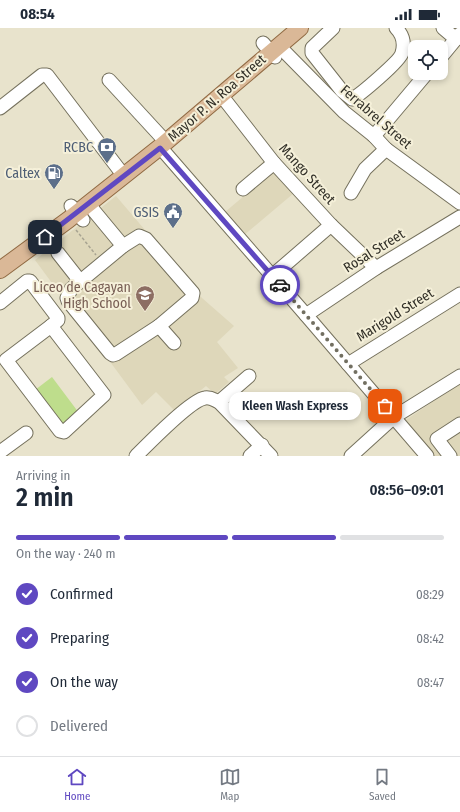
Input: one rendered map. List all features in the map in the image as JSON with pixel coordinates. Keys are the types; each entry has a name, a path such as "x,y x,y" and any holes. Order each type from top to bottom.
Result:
{"main road":[{"name":"Mayor P. N. Roa Street","path":"0,270 154,153 272,49 300,28"}],"street":[{"path":"328,30 312,48 312,53 342,91 352,99 375,82 402,55 404,43 401,33 396,28"},
{"path":"443,28 458,37 448,49"},
{"name":"Ferrabrel Street","path":"272,49 344,112 374,136 386,149 460,202"},
{"path":"0,108 42,75 47,75 124,176"},
{"path":"109,80 154,153 272,276 427,456"},
{"path":"374,136 421,80"},
{"name":"Mango Street","path":"214,101 331,225 376,268"},
{"path":"351,193 364,169 386,149"},
{"path":"243,189 274,163"},
{"path":"78,212 94,211 123,246"},
{"name":"Rosal Street","path":"306,315 376,268 460,217"},
{"path":"272,276 331,225"},
{"path":"139,236 143,237 193,293 192,298 159,326 113,355 68,302 67,298 71,289 102,263 123,246 139,236"},
{"path":"58,253 80,281"},
{"path":"0,303 27,281 30,281 58,318 58,320 51,326 6,360 60,430 64,432 104,395 51,326"},
{"name":"Marigold Street","path":"348,364 460,294"},
{"path":"159,326 174,343"},
{"path":"219,402 249,376"},
{"path":"350,456 394,417 460,376"},
{"path":"136,456 170,424 203,398 210,397 219,402 272,456"},
{"path":"450,456 436,440 460,424"},
{"path":"0,452 26,432"},
{"path":"250,456 262,445"}],"path":[{"path":"78,212 102,263"}],"shaded area":[{"path":"265,160 294,193 243,236 225,212 244,196 237,187"},
{"name":"Liceo de Cagayan High School","path":"116,196 202,298 234,326 217,342 238,368 224,377 229,382 215,394 206,386 175,411 156,392 142,405 35,260"},
{"path":"460,383 460,456 432,456 403,422"}],"green space":[{"path":"52,377 79,413 62,426 35,390"}],"way so far":[{"path":"280,285 385,406"}],"place":[{"name":"RCBC","path":"107,164"},
{"name":"Caltex","path":"54,190"},
{"name":"GSIS","path":"173,229"},
{"name":"Liceo de Cagayan High School","path":"145,312"},
{"name":"Kleen Wash Express","path":"385,406"}],"route":[{"path":"45,237 160,148 280,285"}]}
